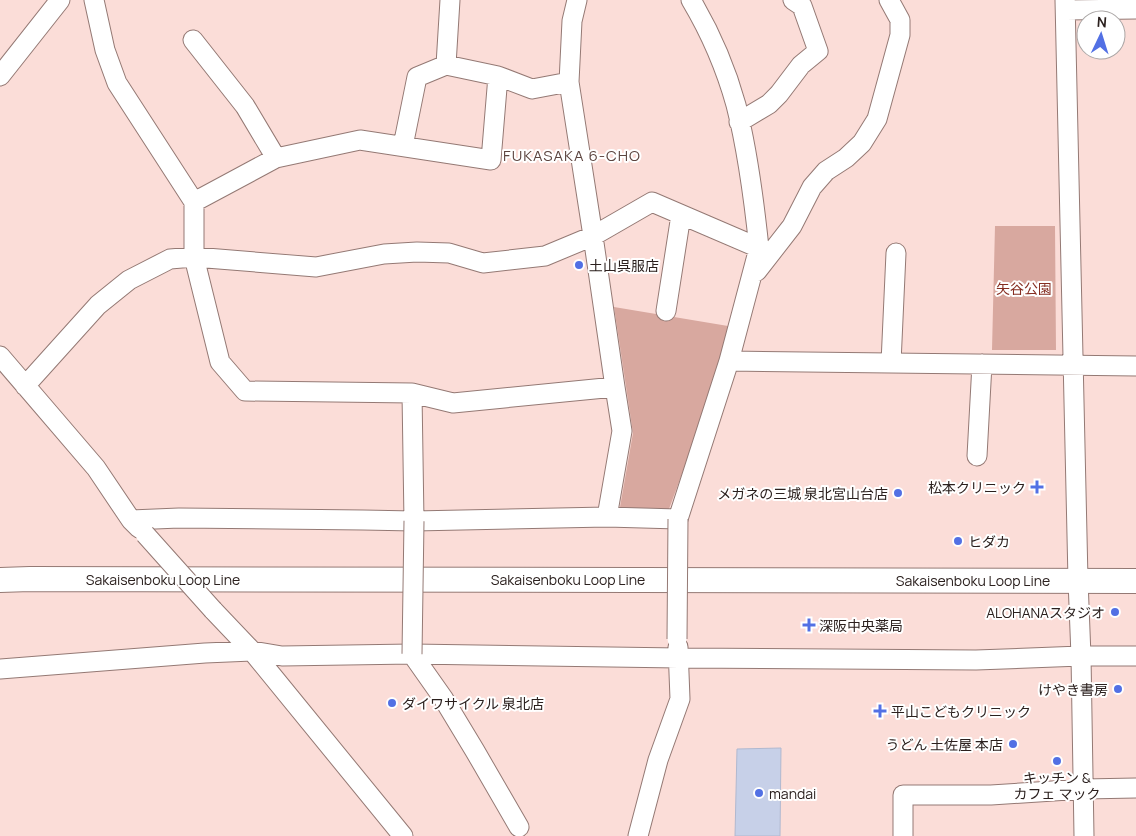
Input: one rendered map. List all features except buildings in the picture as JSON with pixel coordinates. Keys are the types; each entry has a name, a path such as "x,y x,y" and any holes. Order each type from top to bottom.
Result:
{"main road":[{"name":"Sakaisenboku Loop Line","path":"0,580 1136,581"}],"street":[{"path":"0,76 60,0"},
{"path":"94,0 105,50 117,83 194,202 194,257 220,362 245,391 412,393 453,403 615,387"},
{"path":"446,65 450,0"},
{"path":"577,0 572,21 569,82 622,431 606,517"},
{"path":"638,836 658,760 680,699 677,639 678,519 729,361 759,248 751,178 736,105 723,64 691,0"},
{"path":"739,122 769,104 779,94 801,64 818,51 802,6 793,0"},
{"path":"752,278 792,226 812,187 826,172 846,158 862,143 877,118 900,35 900,20 889,0"},
{"path":"1084,836 1066,5 1136,9"},
{"path":"193,40 245,106 276,158"},
{"path":"403,146 416,77 446,65 498,76 532,89 569,82"},
{"path":"194,202 276,158 360,140 491,160 498,76"},
{"path":"25,386 98,305 129,280 170,259 194,257 316,267 384,254 417,252 449,253 482,263 545,256 593,236 652,202 759,248"},
{"path":"666,311 681,214"},
{"path":"891,363 896,253"},
{"path":"0,356 96,468 132,520 252,652 401,835"},
{"path":"729,361 1136,366"},
{"path":"977,456 982,364"},
{"path":"412,393 414,521 412,654 475,751 519,827"},
{"path":"132,520 178,518 414,521 606,517 678,519"},
{"path":"0,669 195,654 252,652 282,656 412,654 976,660 1136,656"},
{"path":"903,836 903,795 991,795 1084,789 1136,788"}],"green space":[{"name":"矢谷公園","path":"995,226 1055,226 1056,350 992,350"},
{"path":"614,307 728,326 724,360 669,509 662,513 625,512 620,507 633,433"}],"place":[{"name":"土山呉服店","path":"579,265"},
{"name":"松本クリニック","path":"1037,487"},
{"name":"メガネの三城 泉北宮山台店","path":"898,493"},
{"name":"ヒダカ","path":"958,541"},
{"name":"ALOHANAスタジオ","path":"1115,612"},
{"name":"深阪中央薬局","path":"809,625"},
{"name":"けやき書房","path":"1118,689"},
{"name":"ダイワサイクル 泉北店","path":"392,703"},
{"name":"平山こどもクリニック","path":"880,711"},
{"name":"うどん 土佐屋 本店","path":"1013,744"},
{"name":"キッチン & カフェ マック","path":"1057,761"},
{"name":"mandai","path":"759,793"}],"district":[{"name":"FUKASAKA 6-CHO","path":"572,155"}]}
